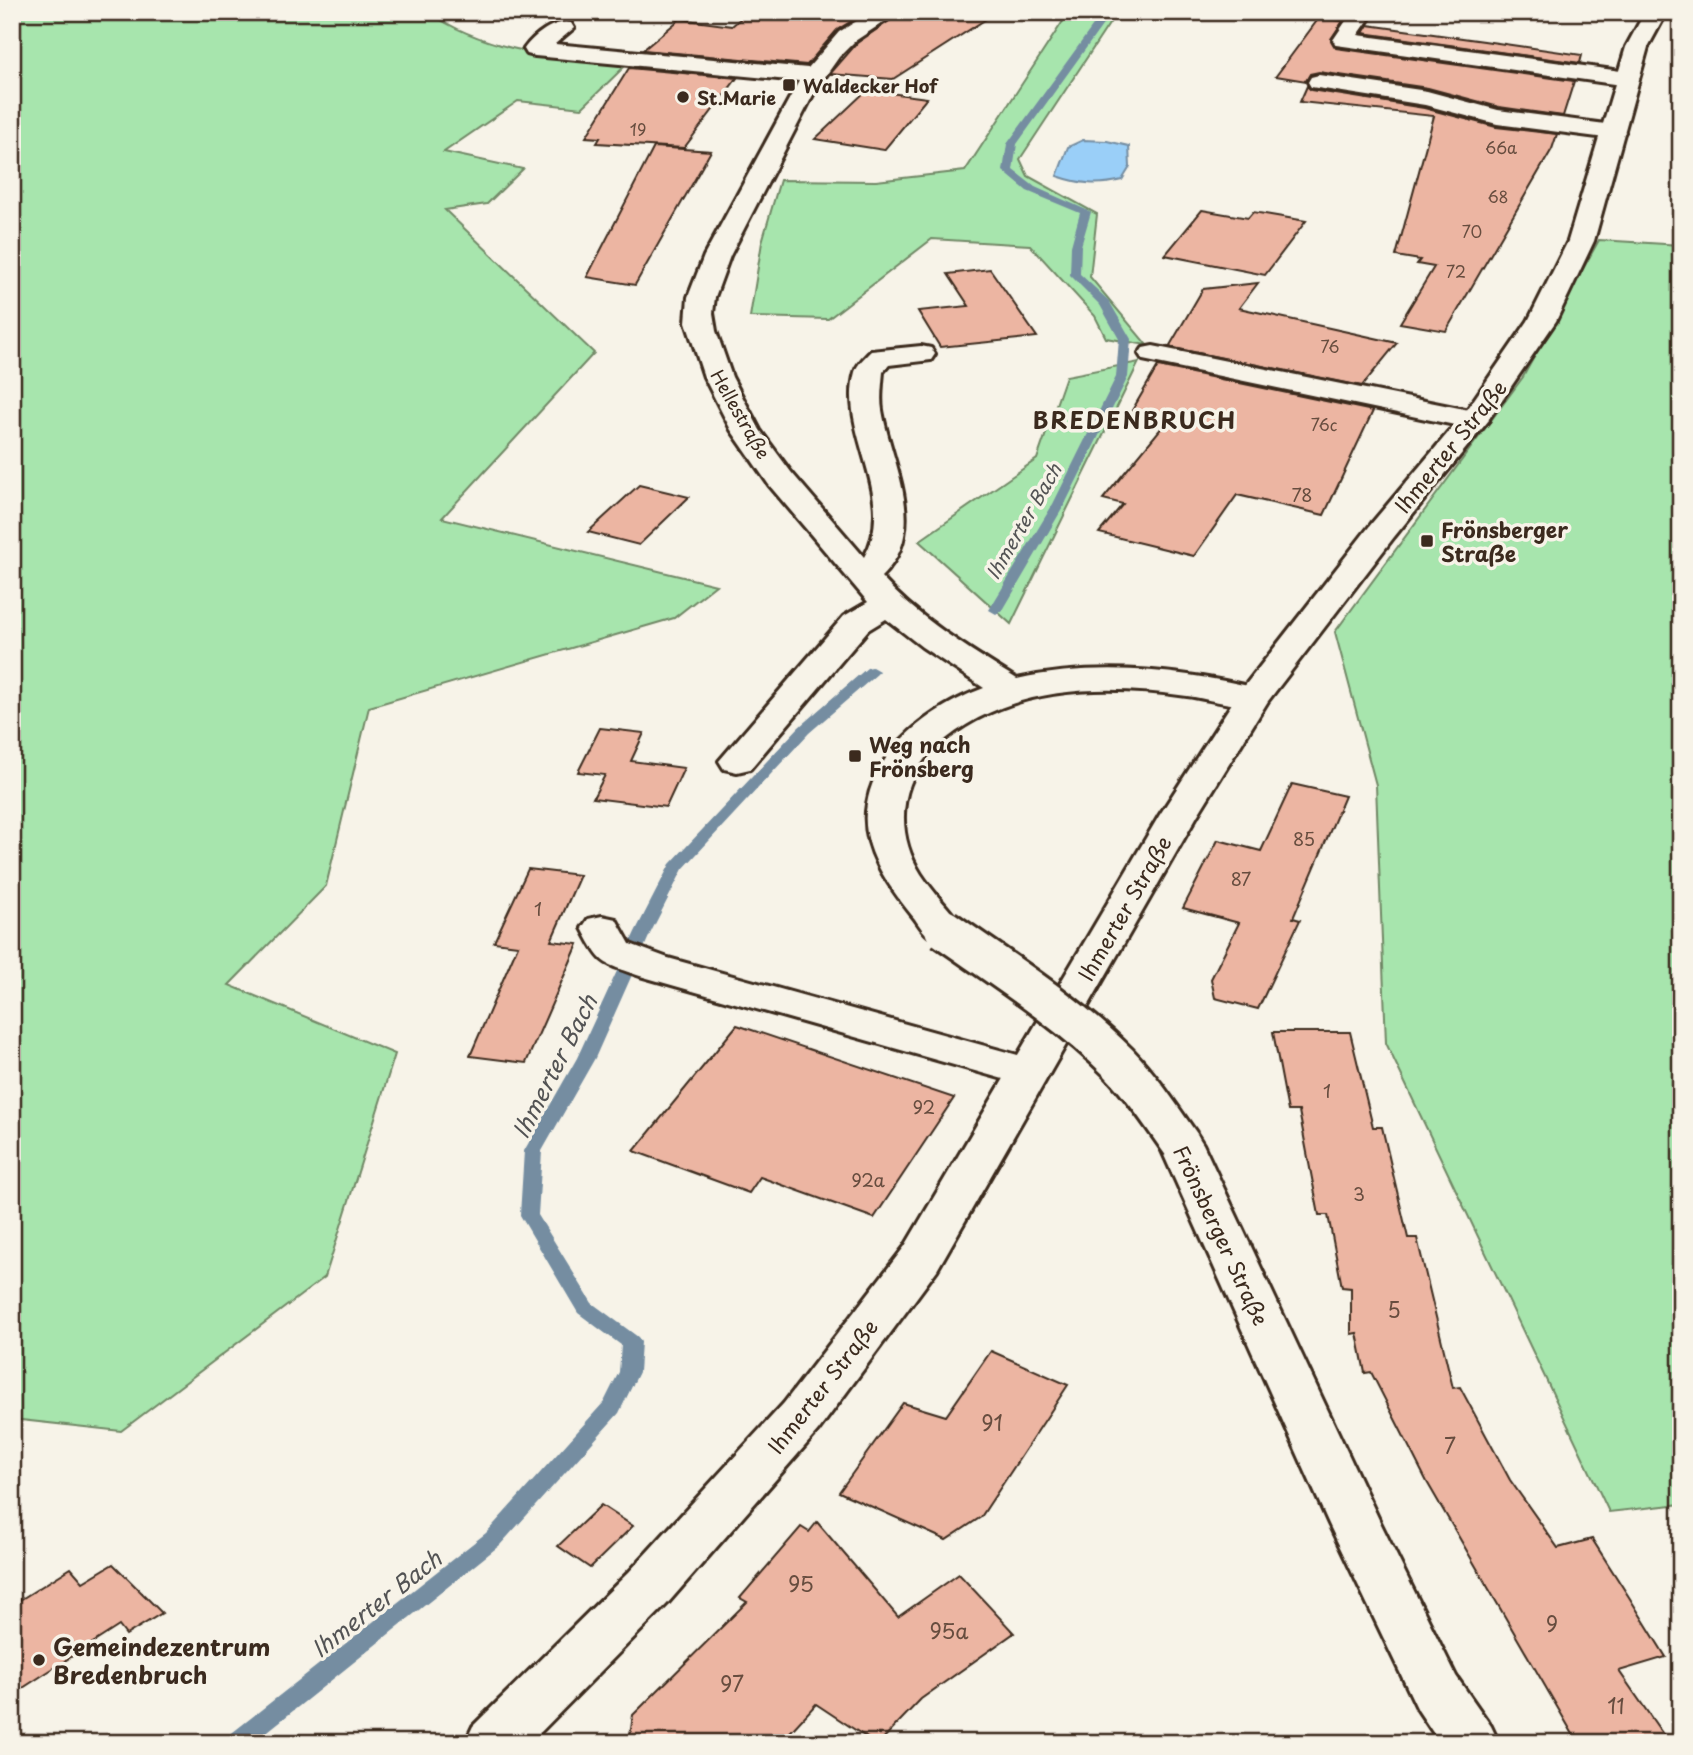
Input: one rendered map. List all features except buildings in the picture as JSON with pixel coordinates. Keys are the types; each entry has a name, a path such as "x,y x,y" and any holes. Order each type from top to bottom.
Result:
{"street":[{"path":"838,12 882,15"},
{"name":"Ihmerter Straße","path":"493,1743 648,1588 801,1417 921,1258 1178,816 1253,697 1382,530 1474,420 1542,321 1581,241 1649,13"},
{"name":"Hellestraße","path":"882,15 843,38 813,75 721,249 706,284 699,313 715,372 749,437 794,497 888,604 928,636 1011,691"},
{"path":"1361,15 1344,40 1628,79"},
{"path":"563,28 535,49 813,75"},
{"path":"1319,82 1427,98 1497,117 1613,132"},
{"path":"863,576 875,567 882,556 889,526 888,484 867,408 869,370 881,358 921,354"},
{"path":"1153,354 1474,420"},
{"path":"737,761 856,623 888,604"},
{"name":"Frönsberger Straße","path":"1253,697 1178,682 1114,680 1063,682 1011,691 975,704 923,737 900,765 888,791 885,816 889,849 908,885 944,929 1032,990 1085,1033 1140,1086 1181,1144 1355,1524 1425,1669 1437,1693 1471,1743"},
{"path":"609,941 654,967 1027,1072"}],"green space":[{"path":"12,12 428,12 474,36 523,51 625,66 582,108 518,101 444,152 523,169 487,204 445,210 594,353 442,518 716,585 674,618 369,707 326,886 229,985 395,1054 325,1277 121,1431 12,1419"},
{"path":"1069,12 1117,12 1020,159 1028,176 1097,214 1090,277 1147,345 1106,338 1095,316 1030,245 932,239 828,319 750,317 762,242 780,180 876,181 965,171"},
{"path":"1599,240 1681,245 1681,1504 1609,1512 1386,1043 1376,785 1335,632 1523,377"},
{"path":"1139,362 1011,624 919,541 1037,459 1066,376"}],"water":[{"path":"1083,140 1107,141 1129,146 1130,167 1122,180 1089,183 1057,176 1068,147"}],"waterway":[{"name":"Ihmerter Bach","path":"996,610 1059,504 1122,377 1125,339 1105,303 1075,275 1076,246 1086,212 1031,189 1008,171 1012,144 1108,12"},
{"name":"Ihmerter Bach","path":"236,1743 493,1539 612,1407 629,1372 631,1342 585,1308 529,1215 533,1151 586,1058 643,932 676,867 804,730 872,671"}],"place":[{"name":"Waldecker Hof","path":"789,85"},
{"name":"St.Marie","path":"683,97"},
{"name":"Frönsberger Straße","path":"1427,541"},
{"name":"Weg nach Frönsberg","path":"855,756"},
{"name":"Gemeindezentrum Bredenbruch","path":"39,1660"}],"district":[{"name":"BREDENBRUCH","path":"1135,419"}]}
